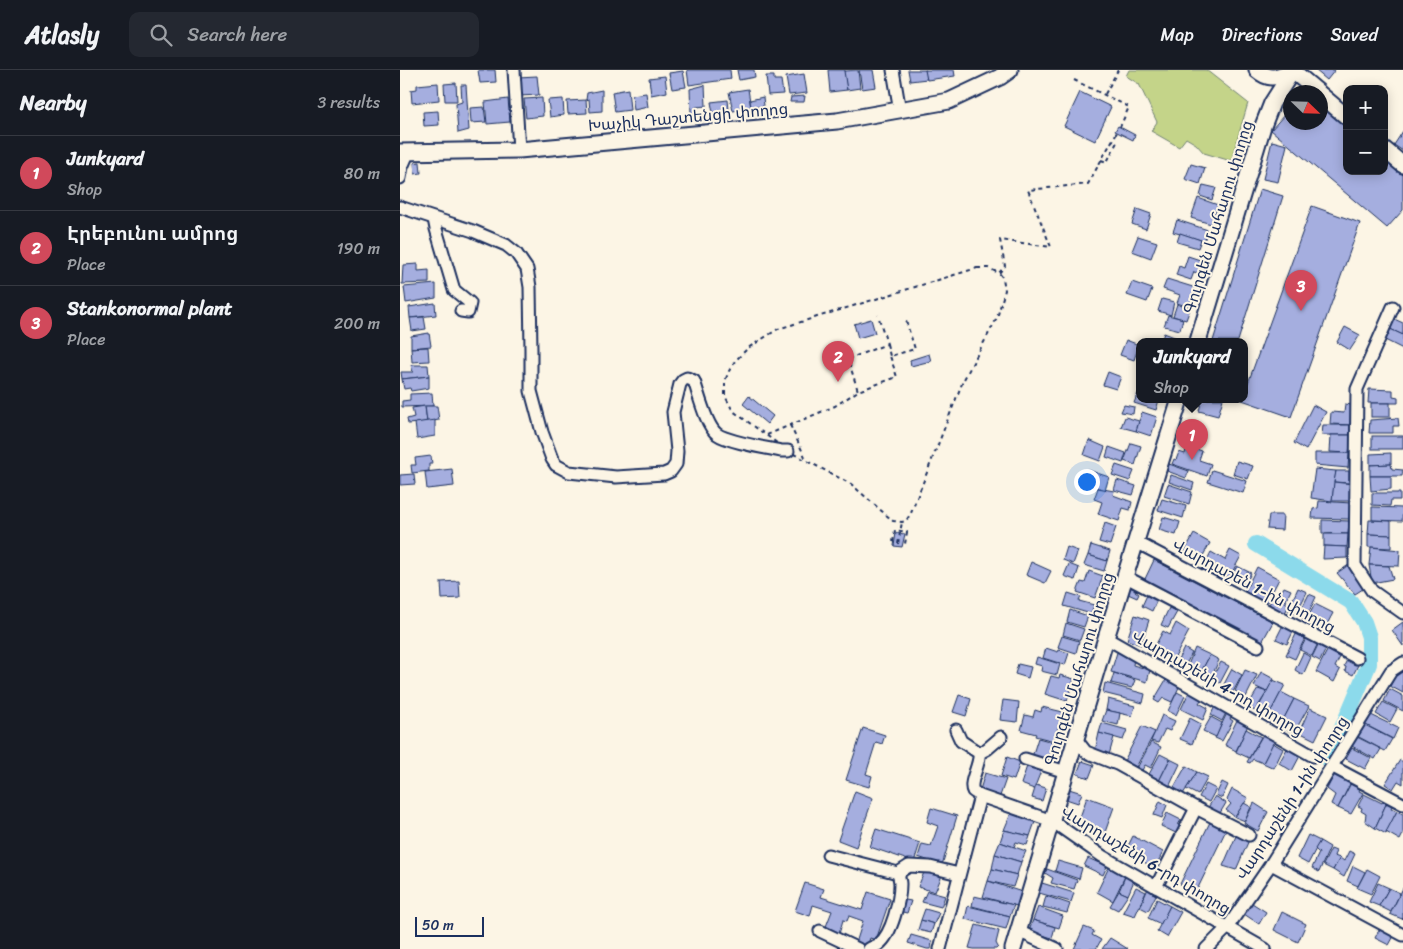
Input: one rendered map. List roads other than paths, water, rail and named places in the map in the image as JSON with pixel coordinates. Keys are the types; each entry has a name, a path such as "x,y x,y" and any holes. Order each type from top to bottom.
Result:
{"main road":[{"name":"Խաչիկ Դաշտենցի փողոց","path":"974,89 1000,70"},
{"name":"Խաչիկ Դաշտենցի փողոց","path":"405,152 519,150 837,121 949,101 1000,77 1010,70"},
{"path":"1260,72 1273,78 1292,70 1309,85"},
{"name":"Գուրգեն Մահարու փողոց","path":"1199,338 1262,131 1272,103 1292,70"},
{"path":"1260,72 1272,103"},
{"path":"1328,101 1343,114"},
{"path":"1388,152 1403,165"},
{"name":"Գուրգեն Մահարու փողոց","path":"1013,949 1179,403"}],"street":[{"path":"514,70 519,150"},
{"path":"893,70 900,111"},
{"path":"400,178 405,152"},
{"path":"400,208 473,231 506,245 516,253 526,269 530,287 531,391 542,432 552,459 561,469 568,472 616,477 664,474 671,471 676,464 677,451 673,412 680,384 687,378 694,382 710,425 717,434 728,439 788,451"},
{"path":"434,219 454,290 470,303 468,312 461,312"},
{"path":"1393,306 1356,389 1355,565 1372,592 1403,613"},
{"name":"Վարդաշեն 1-ին փողոց","path":"1136,542 1357,658"},
{"path":"1126,577 1258,646"},
{"name":"Վարդաշենի 4-րդ փողոց","path":"1106,638 1313,756"},
{"name":"Վարդաշենի 1-ին փողոց","path":"1206,949 1227,928 1271,864 1333,767 1391,671 1403,663"},
{"path":"940,949 980,796 974,791 972,785 980,758 979,753 961,741 956,730"},
{"path":"979,753 1001,737"},
{"path":"1076,739 1086,752 1117,764 1249,835"},
{"path":"1025,759 1066,772"},
{"path":"1333,767 1403,804"},
{"name":"Վարդաշենի 6-րդ փողոց","path":"980,796 1052,821 1102,856 1264,949"},
{"path":"1156,887 1196,808"},
{"path":"828,855 898,873 909,866 930,867 959,874"},
{"path":"1271,864 1403,935"},
{"path":"869,949 880,944 892,923 900,888 898,873"},
{"path":"820,930 858,949"},
{"path":"1018,931 1057,949"}],"waterway":[{"path":"1256,544 1351,602 1364,622 1369,637 1369,664 1337,740 1325,757"}],"place":[{"name":"Stankonormal plant","path":"1301,311"},
{"name":"Էրեբունու ամրոց","path":"838,382"},
{"name":"Junkyard","path":"1192,460"}]}
